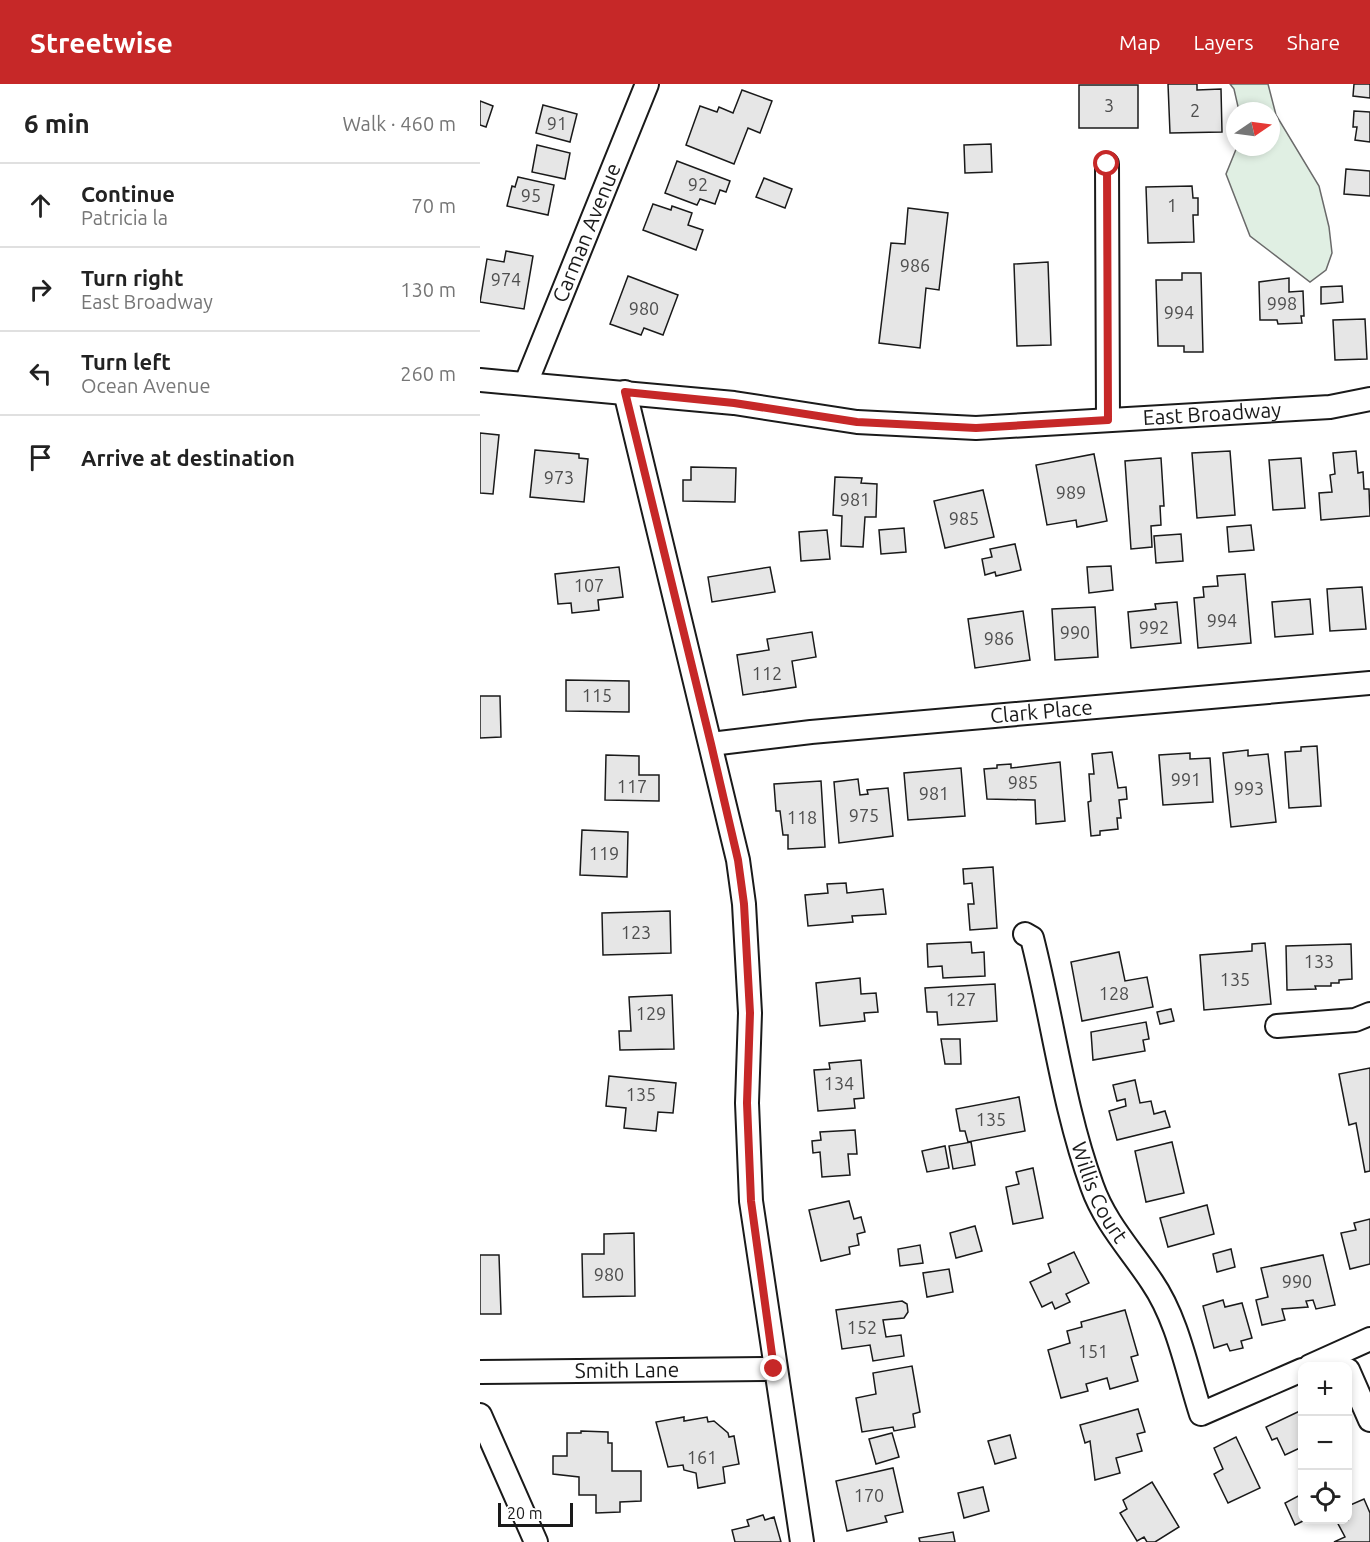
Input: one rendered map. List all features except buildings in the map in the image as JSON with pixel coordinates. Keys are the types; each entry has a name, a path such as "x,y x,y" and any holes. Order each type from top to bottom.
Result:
{"street":[{"name":"Carman Avenue","path":"526,383 647,84"},
{"path":"1107,164 1108,420"},
{"name":"East Broadway","path":"480,380 734,403 857,422 976,428 1330,407 1370,399"},
{"path":"625,392 738,860 744,904 750,1013 747,1103 751,1201 774,1369 802,1542"},
{"name":"Clark Place","path":"711,744 811,732 1370,683"},
{"name":"Willis Court","path":"1025,934 1032,938 1077,1134 1092,1187 1121,1242 1153,1282 1167,1307 1202,1414 1298,1372"},
{"path":"1277,1026 1355,1020 1370,1014"},
{"path":"1345,1362 1370,1339"},
{"name":"Smith Lane","path":"480,1372 774,1369"},
{"path":"1352,1381 1370,1420"},
{"path":"480,1415 536,1542"}],"green space":[{"path":"1230,84 1268,84 1273,102 1237,102 1234,89"},
{"path":"1280,122 1319,186 1329,227 1332,253 1326,270 1310,282 1250,236 1226,174 1233,156 1280,156"}],"route":[{"path":"774,1369 751,1201 747,1103 750,1013 744,904 738,860 625,392 734,403 857,422 976,428 1108,420 1107,164"}]}
